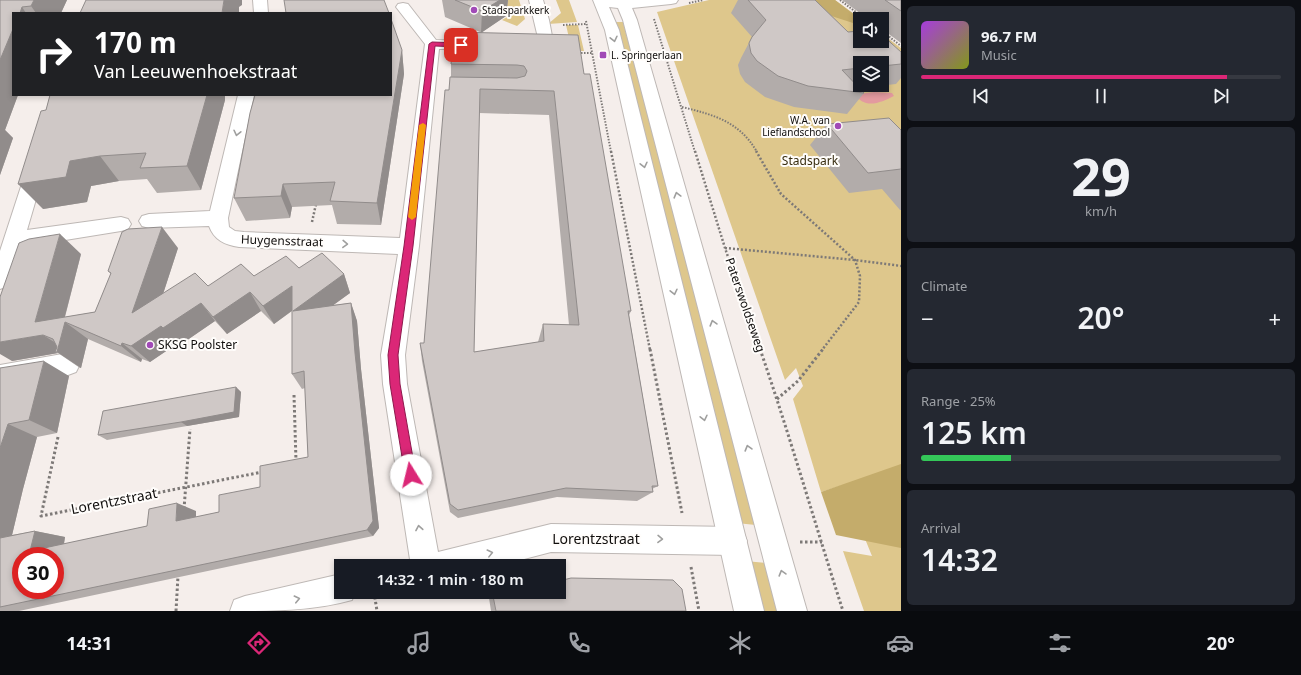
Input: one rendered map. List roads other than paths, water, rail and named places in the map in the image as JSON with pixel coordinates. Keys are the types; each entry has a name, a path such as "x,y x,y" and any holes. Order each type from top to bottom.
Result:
{"street":[{"path":"260,0 261,12"},
{"path":"516,46 547,47 536,0"},
{"path":"617,2 671,0"},
{"path":"617,2 612,30 749,611"},
{"path":"617,2 630,20 792,611"},
{"path":"388,9 405,4 432,44 434,94 393,355 395,384 425,559"},
{"path":"432,44 494,46"},
{"path":"149,221 218,218 246,96"},
{"path":"0,280 14,240 42,148"},
{"name":"Huygensstraat","path":"218,218 220,231 225,236 234,239 409,246"},
{"path":"14,240 121,224"},
{"path":"0,376 68,364"},
{"name":"Lorentzstraat","path":"467,559 551,538 733,540"},
{"path":"256,610 334,591"}],"place":[{"name":"Stadsparkkerk","path":"474,10"},
{"name":"L. Springerlaan","path":"603,55"},
{"name":"W.A. van Lieflandschool","path":"838,126"},
{"name":"SKSG Poolster","path":"150,345"}],"park label":[{"name":"Stadspark","path":"810,161"}]}
